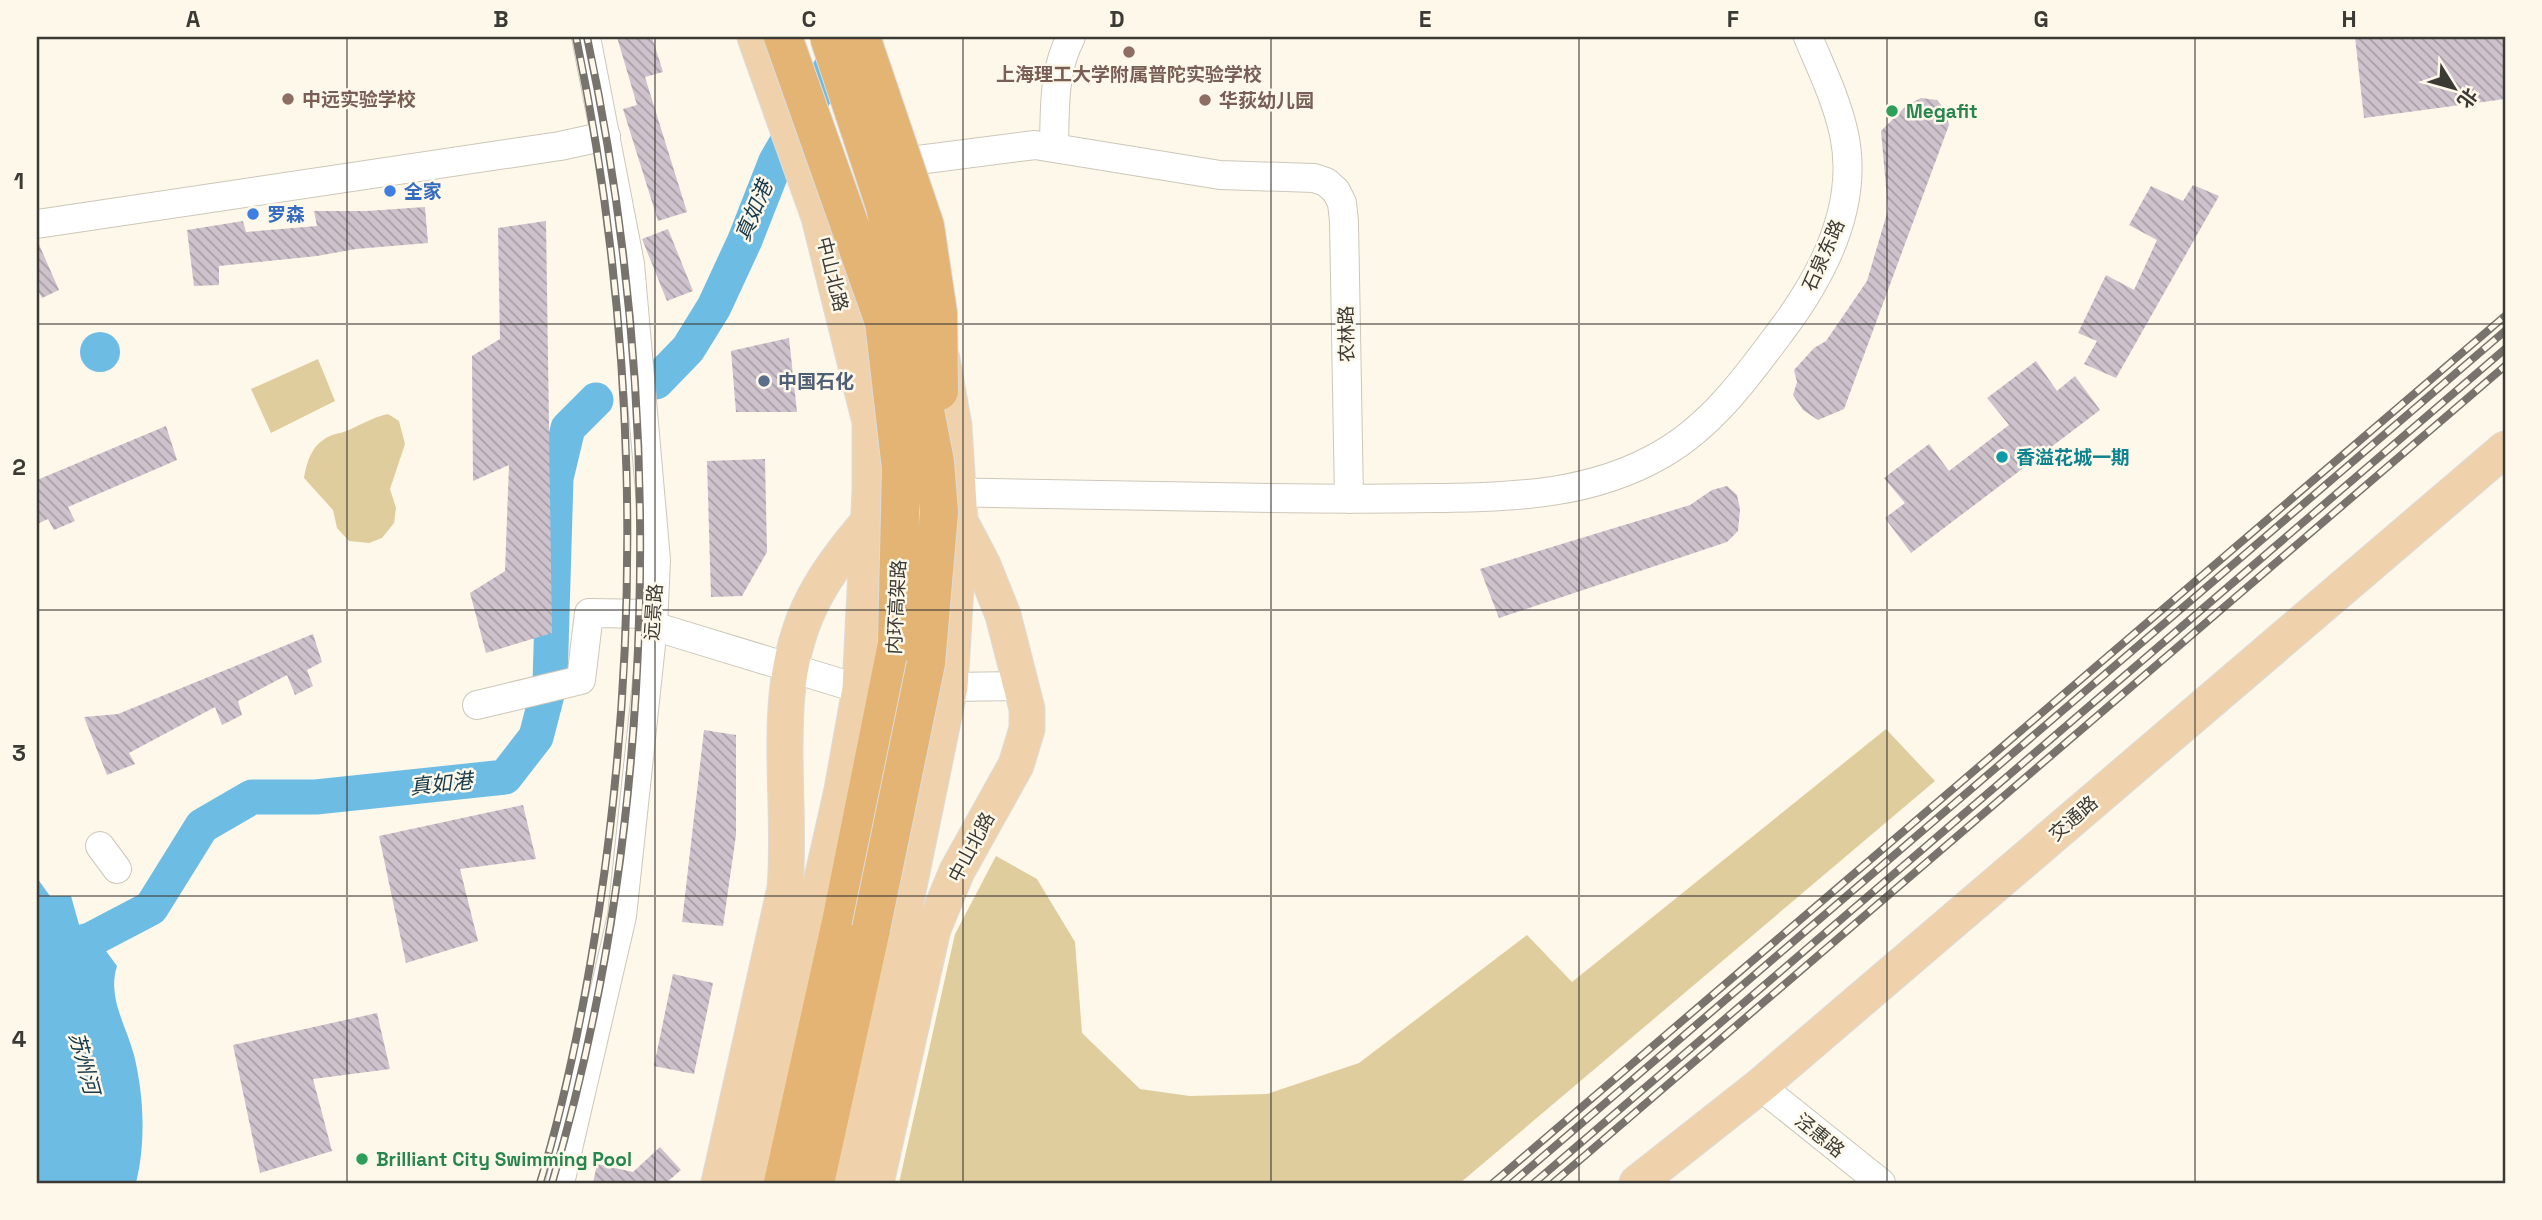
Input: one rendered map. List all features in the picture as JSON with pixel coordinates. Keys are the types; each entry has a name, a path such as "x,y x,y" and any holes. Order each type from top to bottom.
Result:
{"highway":[{"name":"内环高架路","path":"783,37 884,322 901,468 897,644 841,922 783,1183"},
{"name":"内环高架路","path":"815,1183 926,663 953,508 935,462 884,206 829,37"},
{"path":"861,37 925,226 938,313 953,508"}],"main road":[{"name":"中山北路","path":"753,1183 842,790 860,689 870,506 870,422 819,217 755,37"},
{"name":"中山北路","path":"848,1183 950,687 954,426 936,326 849,37"},
{"name":"交通路","path":"1637,1183 1760,1086 2505,449"},
{"path":"719,1183 785,888 788,856 786,704 791,668 799,636 813,600 870,506"},
{"name":"中山北路","path":"876,1183 933,929 957,871 1024,747 1027,709 1003,615 984,565 953,508"}],"street":[{"name":"远景路","path":"560,1183 622,916 653,620 656,560 630,264 586,37"},
{"path":"1054,146 1056,86 1065,49 1071,37"},
{"name":"石泉东路","path":"1349,499 1517,496 1585,486 1661,455 1699,428 1747,377 1809,290 1835,237 1842,212 1847,160 1844,135 1808,37"},
{"path":"37,224 560,146 606,136"},
{"name":"农林路","path":"882,148 1054,146 1220,175 1314,178 1326,182 1336,191 1342,203 1345,220 1349,499"},
{"path":"870,506 953,508 1349,499"},
{"path":"477,705 581,680 589,612 653,620 860,689"},
{"path":"950,687 1022,686"},
{"path":"100,846 117,869"},
{"name":"泾惠路","path":"1760,1086 1881,1183"}],"shaded area":[{"path":"318,359 335,401 271,433 251,389"},
{"path":"388,414 399,421 405,444 390,489 396,508 394,523 382,538 369,543 349,541 337,528 333,510 304,478 307,465 311,454 324,439"},
{"path":"1886,729 1935,781 1460,1183 899,1183 955,934 996,856 1037,879 1075,942 1082,1033 1140,1089 1190,1096 1267,1094 1359,1063 1527,935 1572,982"}],"water":[{"path":"100,332 114,338 120,352 114,366 100,372 86,366 80,352 86,338"},
{"name":"苏州河","path":"37,878 50,896 71,896 80,928 90,940 106,951 117,966 114,989 116,1000 134,1055 142,1103 141,1151 136,1183 37,1183"}],"building":[{"path":"617,37 652,37 663,72 645,77 687,212 658,221 623,109 637,105"},
{"path":"2355,37 2505,37 2505,99 2364,118"},
{"path":"1921,98 1937,100 1945,110 1949,125 1844,409 1818,420 1803,410 1793,395 1797,382 1794,370 1814,348 1826,341 1867,281 1888,210 1881,131 1907,105"},
{"path":"2193,185 2219,196 2116,378 2084,364 2097,341 2078,333 2106,275 2134,290 2157,240 2129,225 2151,186 2183,201"},
{"path":"425,207 428,243 219,266 219,285 194,286 187,230 243,221 246,232 317,226 314,211"},
{"path":"546,221 552,633 486,653 470,593 505,571 509,465 473,481 472,356 500,339 498,228"},
{"path":"668,229 693,291 667,301 642,239"},
{"path":"37,240 59,290 42,298 37,289"},
{"name":"中国石化","path":"789,338 797,412 736,412 731,351"},
{"name":"香溢花城一期","path":"2036,361 2057,391 2075,376 2100,410 1911,553 1885,518 1905,503 1884,478 1929,444 1949,471 2009,425 1987,398"},
{"path":"166,426 177,460 68,507 75,521 54,530 48,519 37,524 37,480"},
{"path":"765,459 767,552 742,596 711,597 707,461"},
{"path":"1727,486 1737,495 1740,509 1738,531 1727,542 1499,618 1480,569 1690,505 1712,490"},
{"path":"313,634 322,662 307,670 313,686 295,695 287,675 238,701 242,715 222,725 215,707 129,753 135,764 107,775 84,717 118,714"},
{"path":"704,730 736,735 736,835 723,926 682,922"},
{"path":"523,805 536,859 460,869 478,941 406,963 379,836"},
{"path":"673,974 713,983 694,1074 654,1066"},
{"path":"377,1013 390,1069 313,1079 332,1151 260,1173 233,1045"},
{"path":"660,1147 681,1170 666,1183 593,1183 597,1164 633,1172"}],"waterway":[{"name":"真如港","path":"656,382 688,349 714,307 745,240 776,161 847,40"},
{"name":"真如港","path":"43,952 90,940 151,908 202,826 252,797 316,797 505,777 536,737 550,683 556,478 568,428 596,400"}],"railway":[{"path":"540,1183 574,1048 599,910 613,801 627,582 621,363 611,254 596,145 576,37"},
{"path":"552,1183 587,1045 614,903 631,759 639,613 639,466 630,321 613,177 587,37"},
{"path":"1493,1183 2505,316"},
{"path":"1512,1183 2505,331"},
{"path":"1534,1183 2505,349"},
{"path":"1553,1183 2505,366"}],"place":[{"name":"上海理工大学附属普陀实验学校","path":"1129,52"},
{"name":"中远实验学校","path":"288,99"},
{"name":"华荻幼儿园","path":"1205,100"},
{"name":"Megafit","path":"1892,111"},
{"name":"全家","path":"390,191"},
{"name":"罗森","path":"253,214"},
{"name":"中国石化","path":"764,381"},
{"name":"香溢花城一期","path":"2002,457"},
{"name":"Brilliant City Swimming Pool","path":"362,1159"}]}
